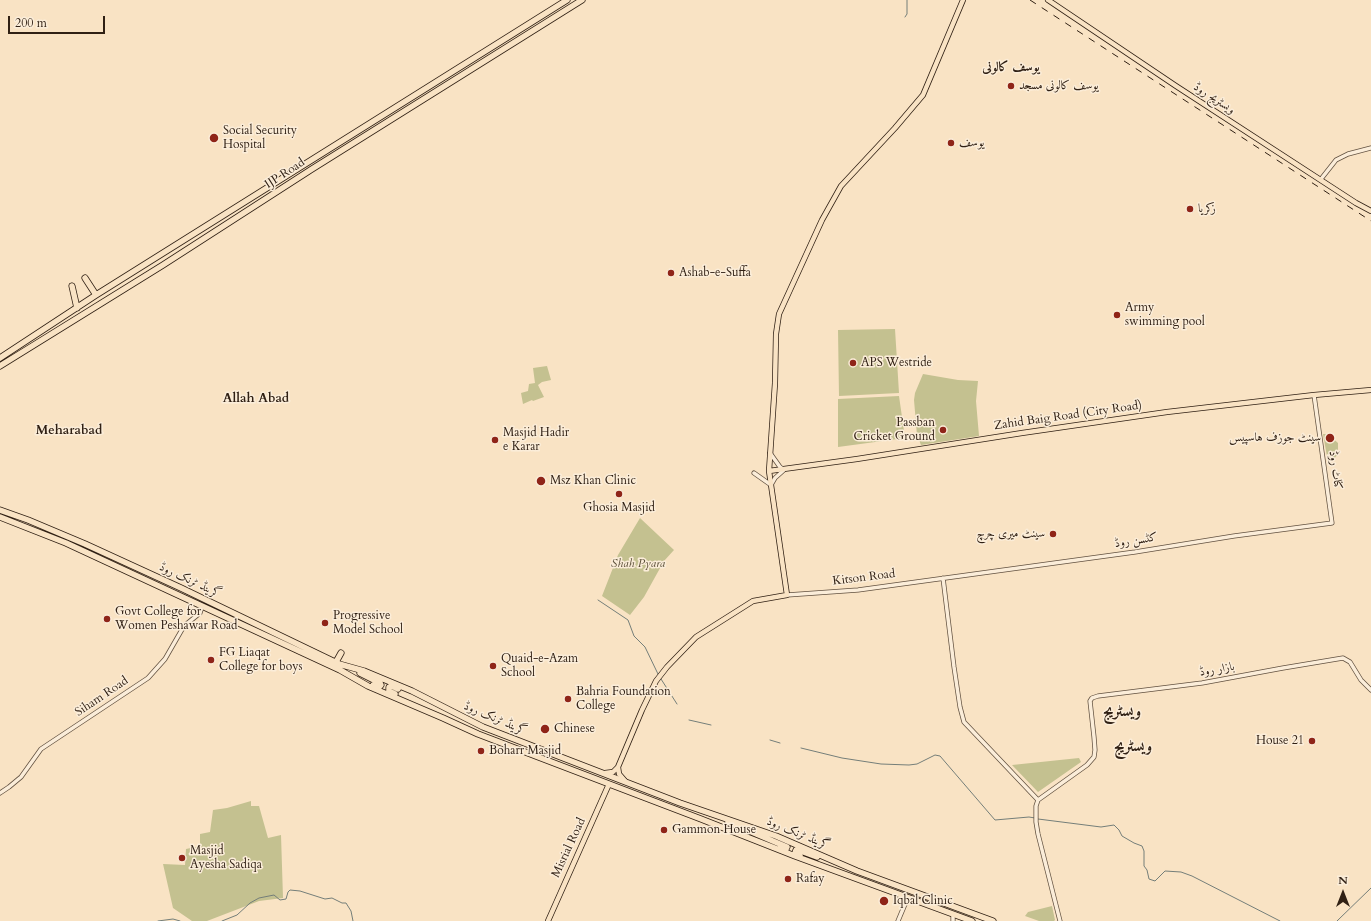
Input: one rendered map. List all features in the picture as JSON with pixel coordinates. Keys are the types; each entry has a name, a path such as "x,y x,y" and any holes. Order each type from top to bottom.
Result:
{"highway":[{"name":"IJP Road","path":"0,358 567,0"},
{"name":"IJP Road","path":"0,366 582,0"},
{"path":"244,203 248,210"},
{"path":"84,278 96,296"},
{"path":"72,286 77,308"},
{"name":"گرینڈ ٹرنک روڈ","path":"0,510 28,520 151,574 338,663 390,681 484,727 694,808 776,836 857,871 993,921"},
{"name":"گرینڈ ٹرنک روڈ","path":"0,517 66,543 347,673 368,686 478,734 835,871 972,921"},
{"path":"112,564 121,567 123,566 115,561 113,557"},
{"path":"151,574 147,574 136,569 134,571 149,579 151,582"},
{"path":"340,653 338,663 380,683 381,686 378,687 347,673"},
{"path":"443,718 390,691 389,688 392,686 445,708"},
{"path":"694,808 787,847 786,849 770,846"},
{"path":"835,871 796,854 795,851 798,850 857,871"}],"main road":[{"path":"625,781 619,774 618,767 642,710 656,681 663,672 696,637 726,617 753,601 787,595 769,471 776,329 779,314 806,251 841,186 895,128 923,95 963,0"},
{"name":"ویسٹریج روڈ","path":"1048,0 1176,86 1356,203 1371,211"},
{"name":"Zahid Baig Road (City Road)","path":"769,471 784,470 1102,421 1314,394 1371,390"},
{"path":"604,773 611,772 618,767"},
{"name":"Misrial Road","path":"548,921 609,784"}],"street":[{"path":"1321,179 1339,158 1371,148"},
{"name":"کناٹ روڈ","path":"1314,394 1332,524"},
{"path":"754,473 771,485 775,478 784,470 769,452"},
{"name":"کٹسن روڈ","path":"943,578 1135,552 1234,536 1332,524"},
{"path":"943,578 960,707 964,722 1038,800 1036,822 1039,842 1060,921"},
{"name":"Kitson Road","path":"787,595 858,590 943,578"},
{"name":"Siham Road","path":"0,793 21,777 41,749 110,705 148,678 165,658 184,626 200,613 202,606"},
{"name":"بازار روڈ","path":"1038,800 1086,766 1094,757 1095,743 1090,701 1092,698 1098,696 1202,683 1343,658 1350,662 1361,680 1371,690"},
{"path":"898,921 908,897"},
{"path":"953,914 953,921"}],"green space":[{"path":"895,329 899,393 839,396 838,330"},
{"path":"547,366 551,380 542,382 538,385 544,397 523,404 521,393 528,391 529,384 535,383 533,368"},
{"path":"923,374 958,380 978,381 976,401 979,436 921,445 917,435 914,400 915,393"},
{"path":"899,396 905,438 838,447 838,399"},
{"path":"1323,434 1328,434 1338,443 1338,454 1333,460 1328,462"},
{"name":"Shah Pyara","path":"640,518 674,550 664,561 644,597 630,615 602,596 618,555"},
{"path":"1079,758 1081,762 1038,792 1012,765"},
{"path":"251,801 251,806 259,806 268,838 281,835 283,898 259,901 207,921 192,921 173,908 163,864 185,865 186,849 200,846 200,834 210,832 213,810 227,808"},
{"path":"1052,906 1054,921 1039,921 1025,916 1028,912"}],"waterway":[{"path":"905,17 907,14 907,0"},
{"path":"598,600 628,620 634,636 645,647 658,674"},
{"path":"661,679 677,704"},
{"path":"689,720 711,725"},
{"path":"770,740 780,743"},
{"path":"801,748 842,758 881,764 917,764 935,755 940,756 995,820 1029,817 1035,818"},
{"path":"1038,819 1101,827 1114,825 1122,836 1142,846 1144,851 1144,866 1147,870 1149,879 1155,881 1165,871 1181,872 1192,876 1280,921"},
{"path":"1337,921 1371,888"},
{"path":"222,921 237,915 250,903 259,898 274,895 280,900 286,899 290,890 300,891 325,899 332,898 342,903 346,903 351,911 353,921"},
{"path":"158,921 173,919 180,921"}],"railway":[{"path":"1030,0 1371,221"}],"place":[{"name":"یوسف کالونی مسجد","path":"1011,86"},
{"name":"Social Security Hospital","path":"214,138"},
{"name":"یوسف","path":"951,143"},
{"name":"زکریا","path":"1190,209"},
{"name":"Ashab-e-Suffa","path":"671,273"},
{"name":"Army swimming pool","path":"1117,315"},
{"name":"APS Westride","path":"853,363"},
{"name":"Passban Cricket Ground","path":"943,430"},
{"name":"سینٹ جوزف ہاسپیس","path":"1330,438"},
{"name":"Masjid Hadir e Karar","path":"495,440"},
{"name":"Msz Khan Clinic","path":"541,481"},
{"name":"Ghosia Masjid","path":"619,494"},
{"name":"سینٹ میری چرچ","path":"1053,534"},
{"name":"Govt College for Women Peshawar Road","path":"107,619"},
{"name":"Progressive Model School","path":"325,623"},
{"name":"FG Liaqat College for boys","path":"211,660"},
{"name":"Quaid-e-Azam School","path":"493,666"},
{"name":"Bahria Foundation College","path":"568,699"},
{"name":"Chinese","path":"545,729"},
{"name":"House 21","path":"1312,741"},
{"name":"Boharr Masjid","path":"481,751"},
{"name":"Gammon House","path":"664,830"},
{"name":"Masjid Ayesha Sadiqa","path":"182,858"},
{"name":"Rafay","path":"788,879"},
{"name":"Iqbal Clinic","path":"884,901"}],"district":[{"name":"یوسف کالونی","path":"1011,68"},
{"name":"Allah Abad","path":"256,399"},
{"name":"Meharabad","path":"69,431"},
{"name":"ویسٹریج","path":"1122,712"},
{"name":"ویسٹریج","path":"1133,747"}]}
